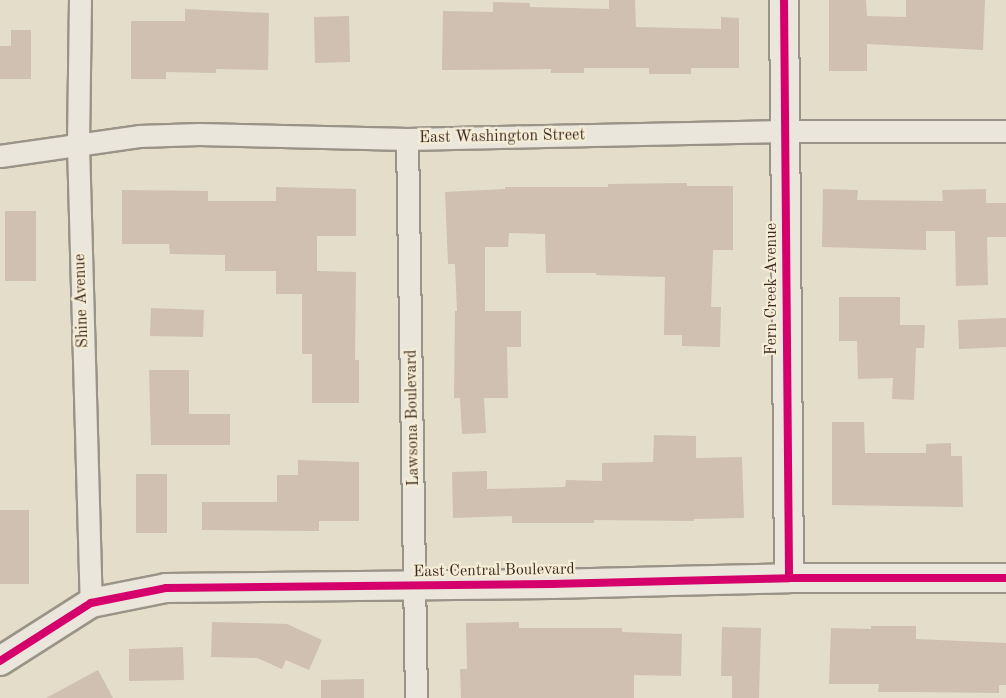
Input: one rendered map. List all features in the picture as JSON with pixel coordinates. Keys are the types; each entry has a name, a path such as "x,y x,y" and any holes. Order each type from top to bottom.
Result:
{"street":[{"name":"Shine Avenue","path":"80,0 78,145 91,603"},
{"name":"Fern Creek Avenue","path":"784,0 789,578"},
{"name":"East Washington Street","path":"0,156 139,136 199,134 407,139 785,131 1006,131"},
{"name":"Lawsona Boulevard","path":"407,139 416,585 416,698"},
{"name":"East Central Boulevard","path":"0,661 91,603 166,588 789,578 1006,578"}],"building":[{"path":"609,0 635,0 636,27 721,29 721,17 739,18 739,68 691,68 691,74 649,74 649,68 584,68 584,73 551,73 551,69 442,70 443,11 493,12 493,2 530,3 530,7 609,9"},
{"path":"829,0 866,0 867,16 906,17 906,0 985,0 983,50 867,44 867,71 829,71"},
{"path":"185,9 269,13 268,70 216,69 216,73 166,72 166,79 131,79 131,21 185,21"},
{"path":"349,16 350,62 315,63 314,17"},
{"path":"11,30 31,30 31,79 0,79 0,46 11,46"},
{"path":"687,183 687,186 733,186 733,250 713,250 711,307 721,307 720,347 682,346 682,335 664,335 665,277 546,273 545,234 509,233 508,247 485,247 485,311 521,311 521,347 507,347 508,398 484,398 486,433 462,434 460,398 454,398 455,311 457,311 455,264 448,264 445,192 505,189 505,187 608,187 608,184"},
{"path":"276,187 356,189 356,236 317,236 317,271 356,272 355,360 359,360 359,403 312,403 312,354 302,354 302,294 276,294 276,271 225,271 225,255 170,254 169,244 122,244 122,190 208,191 208,201 276,201"},
{"path":"823,189 858,190 857,200 943,201 942,190 986,189 986,203 1006,203 1006,237 987,237 988,285 956,286 955,231 926,231 926,250 822,247"},
{"path":"5,211 36,211 36,281 5,281"},
{"path":"839,297 900,297 900,325 925,325 924,348 916,348 914,400 892,399 893,378 858,379 857,341 839,341"},
{"path":"151,308 204,310 203,337 150,336"},
{"path":"1006,318 1006,347 959,349 958,320"},
{"path":"149,370 189,370 189,414 230,414 230,445 151,445"},
{"path":"832,422 864,422 865,453 926,453 926,444 951,443 951,456 962,456 963,507 832,505"},
{"path":"654,435 696,436 696,458 742,457 744,518 694,519 694,521 594,520 594,523 512,523 512,516 453,518 452,472 487,471 487,489 565,487 566,480 602,481 602,463 653,462"},
{"path":"298,460 359,462 359,521 319,521 319,531 202,530 202,502 277,502 277,475 298,475"},
{"path":"136,474 167,474 167,533 136,533"},
{"path":"0,510 29,510 29,584 0,584"},
{"path":"212,622 287,624 322,640 309,670 286,660 282,669 257,658 211,657"},
{"path":"519,622 519,628 622,628 622,632 682,634 681,676 634,675 634,698 461,698 460,669 467,669 466,623"},
{"path":"871,626 916,626 916,639 1006,643 1006,685 999,685 999,693 878,692 879,684 829,684 831,628 871,629"},
{"path":"722,627 761,628 759,698 732,698 732,676 721,676"},
{"path":"183,647 184,680 129,681 129,649"},
{"path":"98,670 113,698 46,698"},
{"path":"364,679 364,698 321,698 321,680"}],"cycle path":[{"path":"784,0 789,578"},
{"path":"0,661 91,603 166,588 551,584 789,578 1006,578"}]}
